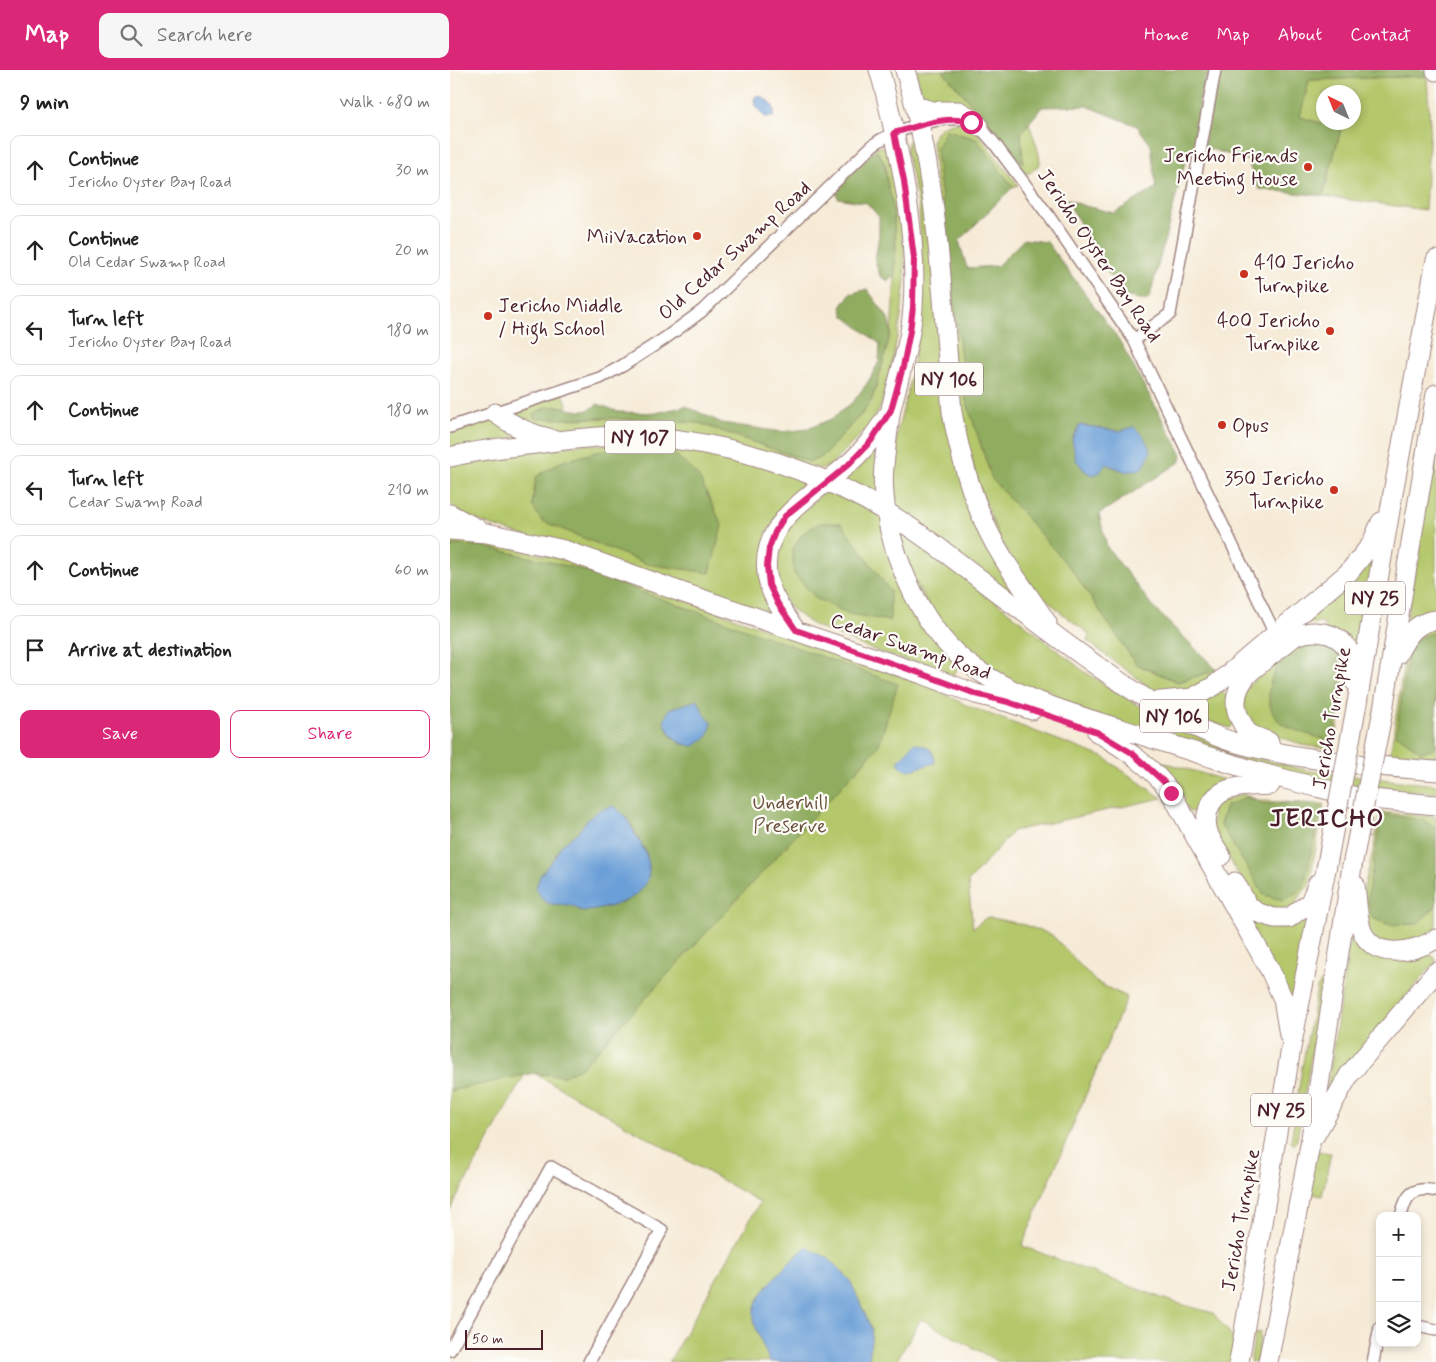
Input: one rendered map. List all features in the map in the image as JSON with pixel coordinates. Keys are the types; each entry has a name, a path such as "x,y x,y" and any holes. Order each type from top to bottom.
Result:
{"main road":[{"name":"NY 106","path":"879,70 904,181 914,258 913,307 910,331 903,367 891,410 884,470 886,512 899,562 912,591 935,628 958,655 997,682 1044,703 1269,775 1360,798 1436,805"},
{"name":"NY 106","path":"905,70 916,106 930,177 952,412 959,449 970,485 992,538 1002,556 1057,636 1105,673 1170,715 1232,742 1309,759 1436,771"},
{"path":"916,106 942,112 959,111 979,126"},
{"name":"Jericho Turnpike","path":"1239,1362 1291,1048 1357,703 1436,260"},
{"name":"NY 25","path":"1268,1362 1310,1145 1352,866 1383,710 1436,394"},
{"path":"796,630 778,604 769,585 767,566 769,548 775,532 785,516 848,465 871,441 891,410"},
{"path":"495,413 514,427 534,435 562,440"},
{"name":"NY 107","path":"450,457 478,450 562,440 617,436 697,443 784,465 850,492 886,512 1057,636"},
{"path":"1151,702 1192,698 1214,686 1349,572 1371,545 1393,493"},
{"path":"450,514 487,533"},
{"name":"Cedar Swamp Road","path":"450,530 487,533 564,550 976,694 1008,702 1097,732 1270,785 1360,798"},
{"path":"1390,668 1408,635 1425,621 1436,620"},
{"path":"1309,759 1294,750 1261,739 1247,732 1235,705 1238,688 1244,677 1295,636 1318,631 1332,635 1346,647 1352,658 1357,703"},
{"path":"1097,732 1132,753 1164,782 1171,793 1284,999 1291,1048"},
{"path":"1270,785 1227,790 1217,796 1210,804 1206,816 1209,835 1248,904 1256,912 1274,918 1288,918 1310,902 1328,858"},
{"path":"1352,866 1361,928 1364,936 1382,950 1401,952 1414,949 1436,939"},
{"path":"1310,1145 1349,1075 1436,972"},
{"path":"1260,1238 1290,1245"}],"street":[{"path":"1134,340 1170,314 1215,70"},
{"path":"920,125 957,118 979,126"},
{"name":"Old Cedar Swamp Road","path":"450,427 600,378 622,366 664,339 702,311 873,145 883,137 920,125"},
{"name":"Jericho Oyster Bay Road","path":"979,126 1048,215 1134,340 1276,634"},
{"path":"450,1350 551,1167 662,1230 589,1362"},
{"path":"1402,1212 1405,1199 1410,1194 1424,1189 1436,1191"},
{"path":"1421,1327 1436,1330"},
{"path":"1373,1362 1376,1347"}],"green space":[{"path":"917,70 942,70 1023,162 1021,133 1029,123 1038,149 1040,164 1030,173 1025,173 986,126 924,100 917,78"},
{"path":"942,70 1426,70 1427,76 1309,80 1300,117 1316,122 1316,130 1341,130 1323,196 1259,189 1247,160 1207,148 1204,145 1210,82 1206,75 1200,98 1198,136 1196,143 1186,158 1150,296 1146,301 1121,295 1066,199 1114,213 1156,188 1151,145 1137,126 1087,106 1042,107 1021,133 1023,163"},
{"path":"1427,76 1430,126 1425,210 1323,196 1341,130 1361,130 1361,85 1316,85 1316,122 1299,117 1309,80"},
{"path":"956,122 967,125 976,131 1018,185 1013,187 976,139 946,130 966,400 1061,557 1072,570 1136,664 1178,682 1217,670 1194,691 1165,694 1148,686 1087,641 1089,634 1034,588 1010,557 986,510 957,407 932,142 940,128"},
{"path":"946,130 976,139 1013,187 959,241 967,268 997,266 1024,239 1047,242 1119,340 1182,455 1180,462 1099,514 1107,547 1154,608 1217,670 1178,682 1136,664 1072,570 992,479 966,400 936,149","holes":["1080,425 1119,431 1134,428 1127,472 1106,464"]},
{"path":"910,140 916,148 933,269 944,395 1024,601 892,510 892,469 897,433 909,385 920,325 922,269 919,207 906,151"},
{"path":"881,146 892,150 904,227 905,280 901,317 889,380 880,408 871,424 830,466 822,469 733,449 563,439 498,414 563,393 568,407 556,406 562,419 608,418 699,423 810,462 822,457 865,410 872,399 891,332 896,242 892,203 886,180 886,165 875,149"},
{"path":"875,149 884,163 892,200 895,276 888,281 880,276 875,260 879,235 879,217 867,203 838,198 835,188"},
{"path":"867,289 888,318 891,332 877,384 872,399 865,410 822,457 810,462 699,423 608,418 535,419 533,415 546,407 552,406 583,411 589,410 598,404 619,412 656,413 686,406 722,423 782,432 808,429 831,419 853,402 868,382 879,362 880,344 844,316 841,307 850,294"},
{"path":"493,418 521,436 450,452 450,433"},
{"path":"583,444 648,446 697,451 752,463 814,483 766,532 778,617 487,524 464,515 450,504 450,464"},
{"path":"1436,444 1436,611 1412,620 1407,617"},
{"path":"608,449 675,454 699,477 722,525 710,573 647,564 542,521 532,506 536,477 560,462"},
{"path":"873,452 880,466 881,499 862,493 841,477"},
{"path":"828,488 882,517 960,665 952,676 871,649 813,625 790,608 776,586 772,559 778,535"},
{"path":"819,523 841,523 890,591 890,621 849,614 817,599 794,574 792,551 802,534"},
{"path":"902,530 1085,672 1137,705 1180,728 1250,756 1309,771 1436,785 1436,793 1308,780 1089,713 1055,696 1047,688 1044,698 985,668 949,634 921,595 897,532"},
{"path":"450,537 469,538 578,563 927,685 968,706 1103,757 1162,798 1013,831 968,882 973,928 987,917 1025,925 1052,935 1096,982 1127,997 1022,1246 1170,1301 1213,1313 1242,1348 1239,1362 999,1362 921,1319 896,1362 669,1362 760,1202 534,1073 564,1076 691,949 525,1074 450,1210 450,842 482,546 450,545"},
{"name":"Underhill Preserve","path":"450,545 482,546 576,568 898,684 878,747 582,1067 564,1076 534,1073 450,1091","holes":["698,700 703,713 712,723 683,745 672,737 664,722","613,806 627,818 646,852 649,868 640,890 623,903 575,906 566,903 540,876 555,857 560,847 578,832 587,820"]},
{"path":"1375,552 1359,657 1323,625 1323,622 1294,626"},
{"path":"1436,625 1436,756 1390,756 1406,649 1413,636"},
{"path":"1431,633 1436,635 1436,748 1421,752 1396,734 1408,656 1415,640"},
{"path":"1327,636 1349,666 1344,674 1342,703 1334,749 1307,746 1280,737 1266,736 1245,719 1243,691 1299,639"},
{"path":"1320,638 1335,649 1341,668 1340,694 1333,741 1304,733 1283,724 1274,715 1269,701 1270,685 1279,665 1308,643"},
{"path":"1217,688 1229,698 1234,723 1230,728 1210,722 1174,706"},
{"path":"1156,760 1228,781 1200,811 1189,812 1155,764"},
{"path":"1242,794 1261,801 1324,804 1309,885 1296,901 1297,906 1275,911 1260,906 1250,897 1212,826 1213,805"},
{"path":"1246,797 1261,804 1295,803 1321,807 1304,886 1292,896 1282,900 1264,895 1220,824 1226,806"},
{"path":"1380,812 1436,817 1436,930 1425,937 1397,944 1380,943 1366,930 1361,900"},
{"path":"1382,814 1423,820 1436,828 1436,906 1417,924 1390,925 1372,918 1367,899"},
{"path":"1241,908 1286,926 1296,926 1303,917 1307,920 1293,1016"},
{"path":"1352,924 1360,940 1426,951 1436,961 1330,1089 1327,1089"},
{"path":"1322,981 1323,986 1297,1140 1294,1145 1291,1142 1302,1067 1317,988"},
{"path":"1309,1150 1331,1153 1322,1196 1301,1191"},
{"path":"1260,1332 1258,1362 1250,1362 1255,1334"}],"water":[{"path":"757,95 771,103 774,110 773,117 765,117 755,106 754,99"},
{"path":"1080,425 1119,431 1134,427 1144,437 1151,451 1143,468 1127,472 1106,464 1099,473 1092,475 1084,470 1076,460 1072,439"},
{"path":"698,700 703,713 712,723 708,736 694,746 683,744 675,739 664,722 669,709"},
{"path":"914,743 923,745 932,751 935,763 910,770 903,769 898,762"},
{"path":"613,806 628,821 647,856 649,864 648,879 643,888 625,901 592,911 582,912 571,906 546,902 542,899 536,888 540,876 555,857 560,847 578,832 587,820 600,810"},
{"path":"806,1247 828,1258 850,1280 872,1330 869,1362 770,1362 756,1329 754,1310 757,1302 769,1285"}],"place":[{"name":"Jericho Friends Meeting House","path":"1308,167"},
{"name":"MiiVacation","path":"697,236"},
{"name":"410 Jericho Turnpike","path":"1244,274"},
{"name":"Jericho Middle / High School","path":"488,316"},
{"name":"400 Jericho Turnpike","path":"1330,331"},
{"name":"Opus","path":"1222,425"},
{"name":"350 Jericho Turnpike","path":"1334,490"}],"district":[{"name":"JERICHO","path":"1327,817"}],"route":[{"path":"971,122 957,118 920,125 894,133 904,181 914,258 913,307 903,367 891,410 871,441 848,465 785,516 775,532 769,548 767,566 769,585 778,604 796,630 976,694 1008,702 1097,732 1132,753 1164,782 1171,793"}]}
